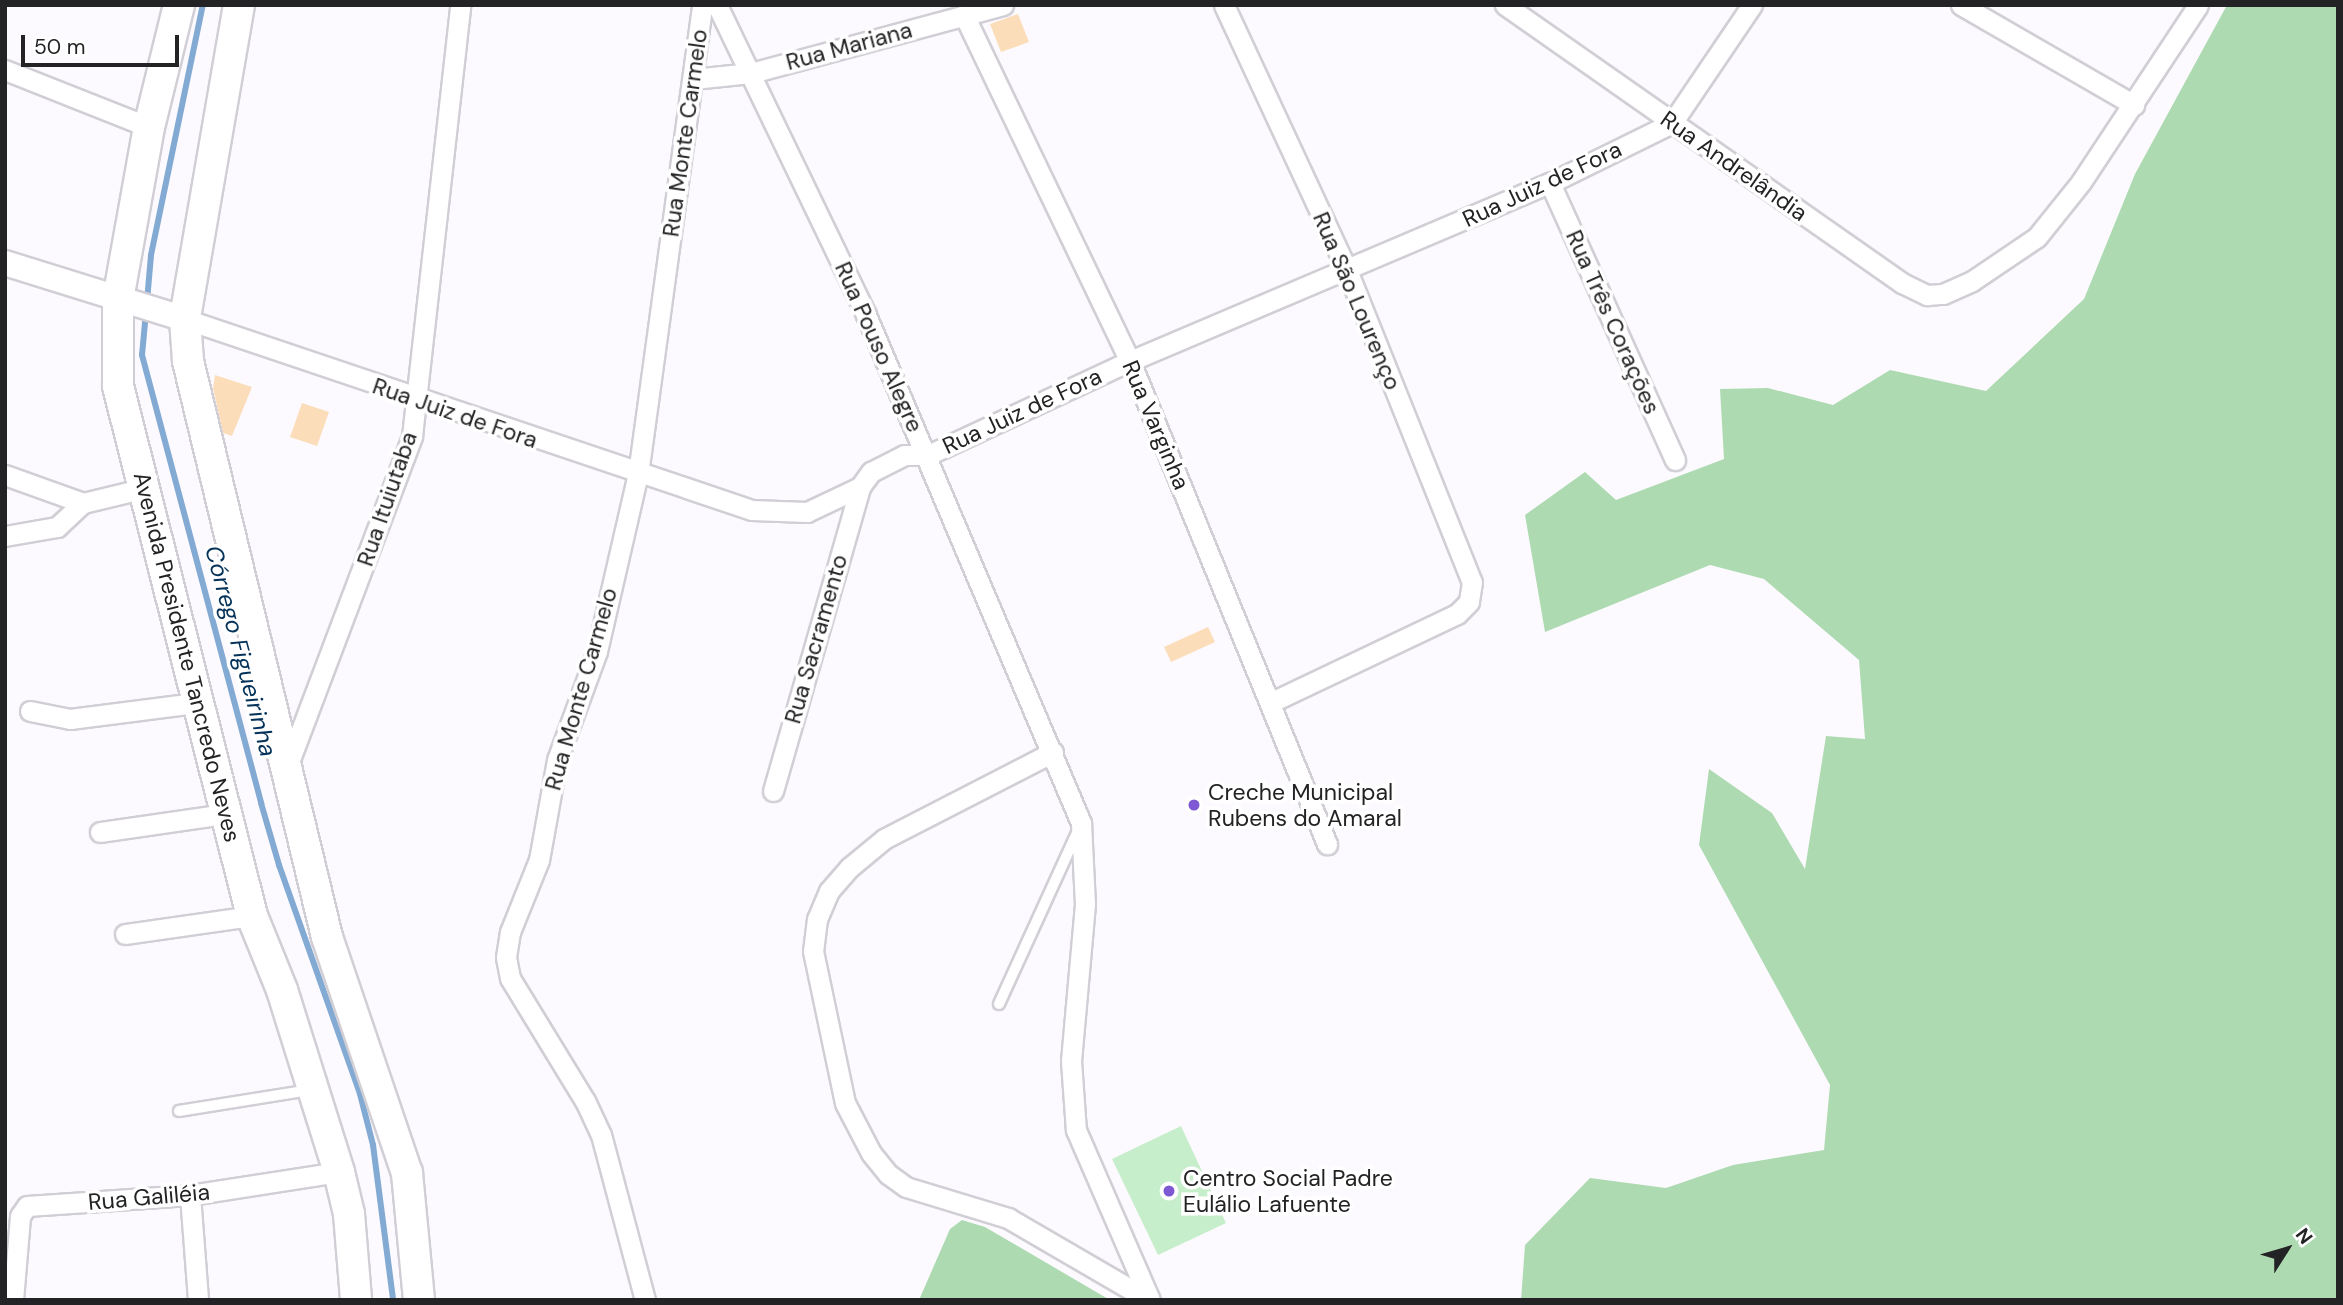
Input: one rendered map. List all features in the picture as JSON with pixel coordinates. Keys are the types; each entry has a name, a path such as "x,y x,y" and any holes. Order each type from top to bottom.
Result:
{"main road":[{"name":"Avenida Presidente Tancredo Neves","path":"179,5 149,127 118,299 118,386 145,488 195,703 251,916 339,1172 349,1214 356,1300"},
{"path":"239,5 185,319 202,433 327,937 407,1173 419,1300"}],"street":[{"name":"Rua Ituiutaba","path":"286,772 412,436 460,5"},
{"name":"Rua Monte Carmelo","path":"645,1300 601,1135 585,1101 510,978 506,957 510,932 539,860 557,760 597,651 638,474 702,5"},
{"name":"Rua Pouso Alegre","path":"717,5 928,455 1081,823 1085,893 1071,1061 1076,1130 1149,1300"},
{"name":"Rua Mariana","path":"693,79 751,73 1003,5"},
{"name":"Rua São Lourenço","path":"1224,5 1346,270 1472,582 1469,602 1457,614 1272,702"},
{"name":"Rua Andrelândia","path":"1505,5 1902,283 1927,295 1943,294 1972,281 2038,237 2081,183 2198,5"},
{"name":"Rua Juiz de Fora","path":"185,319 415,400 752,510 807,512 860,487 871,472 904,456 928,455 1130,360 1550,183 1672,123 1752,5"},
{"path":"1961,5 2134,105"},
{"name":"Rua Varginha","path":"964,15 1130,360 1272,702 1327,844"},
{"path":"5,70 149,127"},
{"name":"Rua Três Corações","path":"1550,183 1675,460"},
{"path":"5,263 185,319"},
{"path":"5,475 83,503"},
{"name":"Rua Sacramento","path":"773,791 860,487"},
{"path":"5,536 57,527 83,503 145,488"},
{"path":"30,711 70,719 195,703"},
{"path":"1053,752 884,839 849,868 829,891 821,910 813,951 845,1103 870,1153 888,1174 906,1187 1008,1219 1149,1300"},
{"path":"100,832 225,814"},
{"path":"125,934 251,916"},
{"name":"Rua Galiléia","path":"13,1300 20,1216 27,1206 190,1195 339,1172"},
{"path":"190,1195 198,1300"}],"lane":[{"path":"999,1004 1081,823"},
{"path":"179,1111 313,1090"}],"green space":[{"path":"2227,5 2338,5 2338,1300 1521,1300 1525,1245 1590,1178 1666,1188 1733,1165 1824,1150 1830,1085 1699,845 1709,769 1772,813 1805,869 1826,736 1865,739 1859,660 1764,579 1710,565 1545,632 1525,515 1585,472 1616,500 1724,459 1720,389 1768,388 1833,405 1890,370 1986,391 2084,299 2135,174"},
{"name":"Centro Social Padre Eulálio Lafuente","path":"1181,1126 1226,1223 1158,1255 1112,1159"},
{"path":"962,1220 985,1227 1110,1300 919,1300 950,1229"}],"building":[{"path":"1018,14 1029,42 1001,52 990,24"},
{"path":"215,375 252,387 232,436 223,433 213,388"},
{"path":"302,403 329,412 317,446 290,437"},
{"path":"1208,627 1215,642 1171,662 1164,647"}],"waterway":[{"name":"Córrego Figueirinha","path":"147,301 151,255 203,5"},
{"name":"Córrego Figueirinha","path":"146,312 142,355 261,803 279,865 360,1094 373,1145 393,1300"}],"place":[{"name":"Creche Municipal Rubens do Amaral","path":"1194,805"},
{"name":"Centro Social Padre Eulálio Lafuente","path":"1169,1191"}]}
